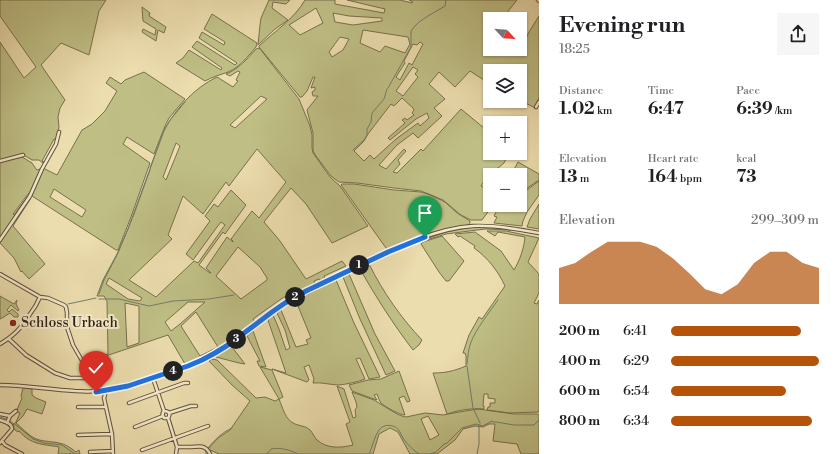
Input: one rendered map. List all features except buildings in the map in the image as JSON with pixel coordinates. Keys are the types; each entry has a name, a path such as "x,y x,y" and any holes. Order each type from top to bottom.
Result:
{"street":[{"path":"536,107 539,102"},
{"path":"0,240 30,196 42,169 56,144 59,132"},
{"path":"0,161 23,155"},
{"path":"0,385 96,392 128,386 188,366 215,353 285,303 311,288 388,252 425,237 447,230 473,226 494,226 539,233"},
{"path":"0,274 40,297 48,298 66,307 67,327 73,345 92,378 96,392"},
{"path":"0,344 9,339 21,328 38,303 40,297"},
{"path":"9,339 26,355 55,373 70,378 92,378"},
{"path":"153,378 164,411 162,414 163,416"},
{"path":"129,403 184,383 188,383"},
{"path":"90,452 113,453 112,434 104,398 104,390"},
{"path":"164,411 169,413 191,406 196,406"},
{"path":"78,407 106,407"},
{"path":"9,420 16,411"},
{"path":"169,413 168,418 177,447 176,454"},
{"path":"0,414 9,420 12,427 1,442 22,454"},
{"path":"135,427 163,416 164,418 168,418"},
{"path":"0,420 9,420"},
{"path":"142,450 208,426"},
{"path":"78,435 112,434"},
{"path":"177,447 203,446 210,454"}],"green space":[{"path":"0,0 106,0 99,11 89,55 61,43 41,65 65,100 60,108 58,117 59,127 56,140 54,139 42,161 44,162 43,163 39,160 32,160 22,154 0,160 0,42 24,78 36,67 0,16"},
{"path":"269,0 290,0 286,4 273,2 272,8 288,20 275,29 258,45 261,18"},
{"path":"305,0 335,0 335,4 384,13 385,9 347,0 400,0 412,3 413,2 409,0 517,0 508,12 483,12 483,56 527,56 527,36 539,16 539,97 535,108 527,104 527,64 483,64 483,79 470,71 455,87 439,72 429,84 445,99 434,108 442,116 418,138 413,133 397,145 379,165 386,169 404,149 406,151 398,160 400,164 393,172 397,173 421,149 423,151 461,109 483,127 483,160 506,160 498,168 483,168 483,183 481,186 483,187 483,212 488,212 482,220 471,220 461,215 443,200 421,191 339,182 331,176 313,151 313,133 307,110 318,96 313,96 312,92 315,90 315,87 311,88 315,77 313,77 307,91 302,97 300,97 259,47 295,13","holes":["316,8 323,23 300,35 289,25","333,13 349,16 382,18 382,21 353,25 335,22","363,30 408,37 410,44 405,53 385,46 380,52 360,43","340,37 349,39 343,50 332,57 329,52","420,42 423,44 412,65 409,63 400,80 396,77 405,63 404,61 413,44 417,45","413,67 418,70 415,74 418,77 403,96 396,91","402,98 413,108 414,110 412,113 414,115 407,120 405,118 402,120 405,123 388,138 390,140 416,119 427,113 429,118 420,126 418,123 396,139 374,159 370,155 364,161 354,151 364,141 391,104 394,106"]},
{"path":"142,7 150,13 149,16 166,27 164,33 158,30 156,41 142,32 143,29 155,35 156,29 143,21"},
{"path":"212,14 257,43 256,47 244,61 236,67 228,72 205,81 176,63 183,58 189,50 221,70 222,68 192,47 197,41 235,65 237,63 199,38 202,32 224,45 225,42 204,29"},
{"path":"259,48 261,50 299,99 310,126 313,153 330,177 340,186 368,226 332,243 306,204 291,188 264,222 280,241 306,279 342,261 346,266 324,276 325,280 321,282 319,279 314,281 315,285 300,293 297,290 281,299 253,319 255,323 213,353 188,365 131,384 101,389 96,384 99,383 103,388 114,386 145,378 185,364 168,335 88,362 108,354 107,301 104,296 97,296 103,280 128,229 165,128 187,99 209,81 217,77 233,87 238,81 236,80 240,72 238,71 230,76 226,74 239,67 256,49","holes":["261,96 267,99 235,128 230,125","176,143 180,146 166,180 163,177","257,149 286,182 259,218 252,211 231,239 233,242 227,237 206,268 211,273 199,265 223,232 225,234 246,205 231,190 218,207 214,204 205,216 210,221 186,254 193,260 221,222 225,225 198,263 194,261 156,297 129,280 172,239 168,235 183,196 203,214 226,182 229,186","238,247 260,267 267,278 267,280 241,299 216,276","109,278 142,298 140,301 128,299 106,284","188,302 205,302 171,331 165,322","125,303 139,306 139,343 127,347","196,312 218,347 200,356 181,326"]},
{"path":"144,72 185,99 169,118 154,154 127,137 123,144 150,163 118,250 31,194 28,194 13,214 14,215 28,196 0,239 0,162 22,157 32,163 37,170 43,168 57,175 82,130 92,124 105,111 117,91 106,83 110,77 121,84 125,80","holes":["54,189 86,210 82,217 50,197"]},
{"path":"518,162 539,174 539,180 527,188 527,168 515,168"},
{"path":"539,181 539,195 527,212 527,190"},
{"path":"354,184 428,194 446,203 457,213 470,221 470,223 469,225 435,232 389,250 386,248 341,185"},
{"path":"29,198 31,198 13,226 45,264 29,279 22,271 21,272 14,258 0,243"},
{"path":"539,204 539,229 527,227 530,219"},
{"path":"496,212 527,212 522,226 494,223 497,217 494,216"},
{"path":"472,227 511,230 485,229 446,234 406,246 446,232"},
{"path":"487,231 506,231 539,238 528,262 539,274 539,293 534,303 537,304 539,300 539,412 509,413 487,410 488,407 490,407 490,403 495,403 495,399 488,398 488,394 484,394 484,409 456,411 447,414 433,373 442,373 466,366 466,356 465,353 463,353 469,335 479,317 482,319 505,286 496,270 484,256 474,248 475,246 455,234 475,232 501,251 514,270 520,258 525,237 498,232 495,236"},
{"path":"442,236 464,261 449,281 446,281 439,272 421,244"},
{"path":"369,264 380,285 393,304 422,340 413,350 385,310 360,269"},
{"path":"349,274 375,334 395,371 386,375 360,319 343,277"},
{"path":"336,280 354,323 380,377 369,379 360,358 356,359 365,379 339,385 313,383 314,379 309,365 304,367 309,380 307,382 272,369 286,373 268,320 273,315 286,350 290,348 285,330 277,313 281,310 296,347 308,344 306,340 311,338 296,301"},
{"path":"0,296 14,304 17,300 16,304 19,310 18,311 11,305 7,310 9,312 12,309 18,314 18,317 14,317 10,313 0,319"},
{"path":"253,331 266,367 259,366 257,361 260,361 247,336"},
{"path":"232,347 245,364 216,357"},
{"path":"212,359 217,360 256,398 265,397 275,401 279,399 289,420 311,431 317,440 325,445 344,447 353,445 346,424 350,422 337,386 344,389 353,418 356,417 355,410 357,407 352,392 374,400 397,414 406,417 425,413 443,415 478,409 514,414 537,414 539,415 539,454 521,454 517,444 493,441 495,424 489,424 483,427 475,426 463,429 455,440 437,454 410,454 398,432 390,428 379,434 373,454 219,454 208,449 218,438 230,430 250,401 209,361","holes":["428,416 439,435 430,440 421,419"]},
{"path":"260,367 272,370 283,397 279,399"},
{"path":"399,371 410,401 407,402 404,396 399,398 405,415 383,405 377,394 374,395 377,400 352,391 349,385 368,380 381,379"},
{"path":"23,388 32,389 32,395 46,402 42,414 27,409 16,423 34,438 63,444 76,452 79,450 80,454 58,454 59,447 32,441 14,429 13,425 20,413 16,412 22,398"}],"waterway":[{"path":"388,88 411,47 411,31 419,22 445,6 446,0"},
{"path":"353,150 364,140 367,135 367,129 371,122 372,113 384,99 387,89"},
{"path":"164,131 170,120 185,102"},
{"path":"150,168 163,133"},
{"path":"133,217 150,170"},
{"path":"99,294 132,219"},
{"path":"99,299 119,299 149,306 173,301 209,299 234,295"},
{"path":"68,304 96,298"},
{"path":"467,364 469,348 473,337 498,300"},
{"path":"467,366 473,408"},
{"path":"474,410 480,423"},
{"path":"0,417 16,425 33,439 44,443 62,445 75,454"},
{"path":"430,454 436,452 462,428 476,424 483,426 492,421 514,425 534,425 539,420"},
{"path":"369,454 379,430 387,425 396,427 406,442 419,454"},
{"path":"477,454 479,444 479,425"},
{"path":"208,448 216,439 232,428"},
{"path":"266,454 271,449 278,448 298,454"}],"place":[{"name":"Schloss Urbach","path":"13,323"}],"route":[{"path":"96,392 128,386 202,360 228,345 285,303 306,291 388,252 425,237"}]}
